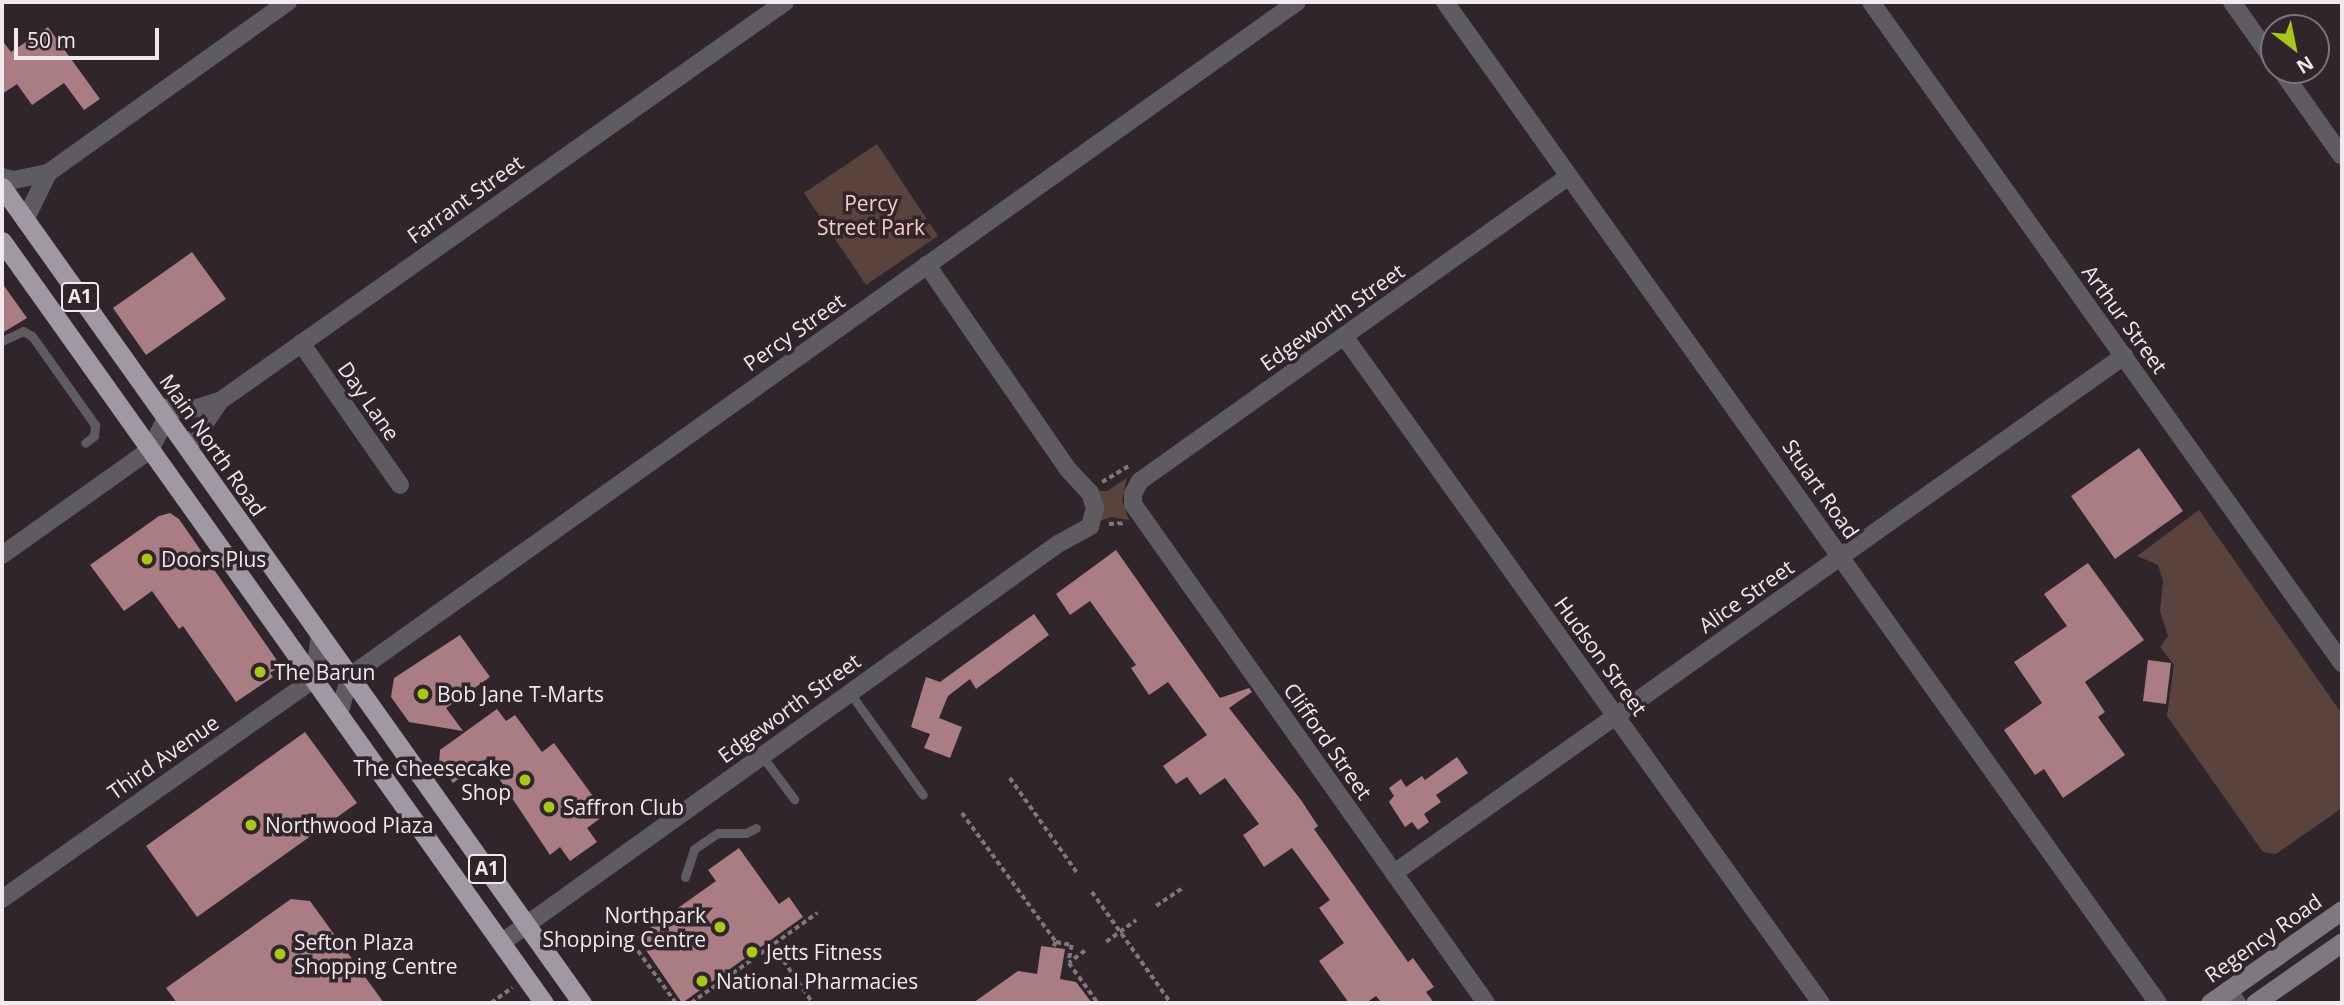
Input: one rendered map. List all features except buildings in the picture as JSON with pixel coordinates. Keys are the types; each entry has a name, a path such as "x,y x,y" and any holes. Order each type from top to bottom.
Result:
{"highway":[{"name":"Main North Road","path":"2,187 582,1003"},
{"path":"2,229 50,255"},
{"name":"A1","path":"2,241 544,1003"}],"main road":[{"name":"Regency Road","path":"2210,1003 2232,997 2342,910"},
{"path":"2255,1003 2342,942"}],"street":[{"path":"2,177 14,180 48,173 288,2"},
{"name":"Farrant Street","path":"188,449 220,401 785,2"},
{"name":"Stuart Road","path":"1446,2 2158,1003"},
{"name":"Arthur Street","path":"1871,2 2342,663"},
{"path":"2232,2 2260,41"},
{"name":"Percy Street","path":"350,676 1290,4"},
{"path":"2291,84 2342,156"},
{"path":"25,220 48,173"},
{"name":"Edgeworth Street","path":"1140,481 1569,176"},
{"path":"927,265 1067,468 1092,499 1090,526"},
{"name":"Hudson Street","path":"1344,336 1821,1003"},
{"name":"Day Lane","path":"301,343 400,485"},
{"name":"Alice Street","path":"1394,873 2124,356"},
{"path":"2,555 150,450 162,413 190,410 220,401"},
{"path":"1137,510 1140,481"},
{"name":"Clifford Street","path":"1137,510 1486,1003"},
{"name":"Edgeworth Street","path":"501,943 850,693 1090,526"},
{"path":"314,678 320,635"},
{"path":"339,713 350,676"},
{"name":"Third Avenue","path":"2,899 314,678"}],"lane":[{"path":"2,341 23,331 32,336 95,425 94,436 85,443"},
{"path":"850,693 923,795"},
{"path":"762,756 794,799"},
{"path":"685,877 694,849 718,833 746,833 756,828"}],"path":[{"path":"1092,499 1128,464 1140,481"},
{"path":"1090,526 1131,522 1137,510"},
{"path":"1010,778 1078,874"},
{"path":"962,813 1056,942 1072,945 1069,963 1098,1003"},
{"path":"1156,906 1184,887"},
{"path":"1092,892 1171,1003"},
{"path":"691,1003 771,943 817,913"},
{"path":"1106,942 1136,920"},
{"path":"558,935 584,941"},
{"path":"1054,947 1056,942"},
{"path":"771,943 813,1003"},
{"path":"614,944 633,944 676,1003"},
{"path":"1069,963 1084,951"},
{"path":"491,1003 512,988"}],"green space":[{"name":"Percy Street Park","path":"877,144 938,236 866,285 804,193"},
{"path":"1127,478 1122,501 1129,520 1111,517 1098,522 1097,491 1107,491"},
{"path":"2199,510 2342,714 2342,808 2276,854 2263,852 2167,716 2174,665 2160,647 2168,636 2160,611 2163,581 2158,565 2137,556"}],"place":[{"name":"Doors Plus","path":"147,559"},
{"name":"The Barun","path":"260,672"},
{"name":"Bob Jane T-Marts","path":"423,694"},
{"name":"The Cheesecake Shop","path":"525,780"},
{"name":"Saffron Club","path":"549,807"},
{"name":"Northwood Plaza","path":"251,825"},
{"name":"Northpark Shopping Centre","path":"720,927"},
{"name":"Jetts Fitness","path":"752,952"},
{"name":"Sefton Plaza Shopping Centre","path":"280,954"},
{"name":"National Pharmacies","path":"702,981"}]}
